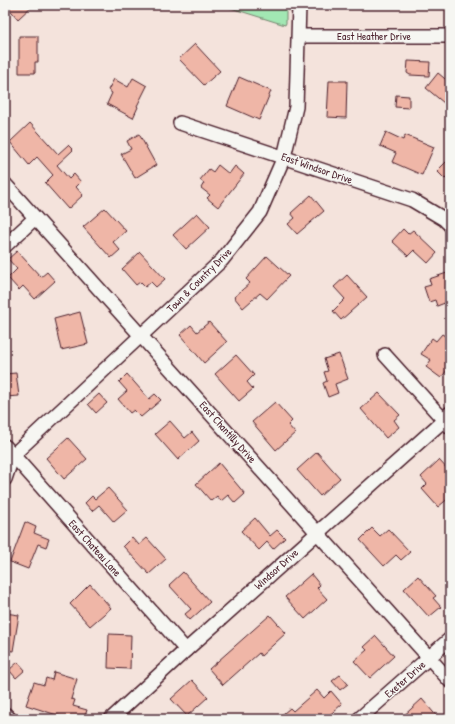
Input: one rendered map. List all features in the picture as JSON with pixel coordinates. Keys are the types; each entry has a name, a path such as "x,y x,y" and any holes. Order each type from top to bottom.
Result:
{"street":[{"name":"Town & Country Drive","path":"5,479 9,451 142,337 222,260 260,212 284,157 296,107 299,5"},
{"name":"East Heather Drive","path":"298,36 450,36"},
{"name":"East Windsor Drive","path":"180,123 412,200 444,219 450,225"},
{"name":"East Chantilly Drive","path":"5,184 450,681"},
{"path":"5,246 35,218"},
{"path":"385,355 448,420"},
{"name":"Windsor Drive","path":"111,719 318,532 448,420"},
{"name":"East Chateau Lane","path":"9,451 186,650"},
{"name":"Exeter Drive","path":"359,719 450,639"},
{"path":"5,714 10,719"}],"green space":[{"path":"221,5 286,5 286,23 285,25"}],"building":[{"path":"6,5 33,5 18,19"},
{"path":"19,36 38,36 38,62 35,62 35,73 19,73"},
{"path":"195,44 220,71 204,85 179,59"},
{"path":"408,61 430,62 429,76 410,75 407,73"},
{"path":"438,73 450,83 450,108 426,88"},
{"path":"239,77 271,91 259,120 227,106"},
{"path":"133,78 147,86 133,118 107,104 112,93 108,90 114,79 128,87"},
{"path":"329,81 347,81 346,118 327,117"},
{"path":"396,95 409,96 409,108 395,107"},
{"path":"30,123 58,154 68,145 73,150 57,165 69,179 74,174 81,182 76,187 83,195 68,209 45,183 53,175 37,157 29,165 10,142"},
{"path":"386,132 403,140 405,135 434,147 422,175 392,162 396,153 380,146"},
{"path":"139,134 156,165 135,178 121,154 131,149 127,141"},
{"path":"450,158 450,174 445,179 437,171"},
{"path":"218,165 229,174 235,166 244,174 218,207 207,198 210,195 201,188 204,183 200,180 209,169 213,172"},
{"path":"311,195 324,211 297,234 288,224 295,218 291,213"},
{"path":"105,208 126,231 113,242 120,250 111,258 83,227"},
{"path":"197,213 210,227 186,249 173,235"},
{"path":"403,229 408,234 413,230 437,253 428,263 414,250 408,256 392,241"},
{"path":"17,251 41,277 47,272 55,281 35,299 23,286 19,290 8,278 17,269 8,259"},
{"path":"140,252 165,279 156,287 151,282 145,287 140,282 136,285 122,269"},
{"path":"267,256 289,276 267,299 260,293 243,308 234,297 250,283 246,279"},
{"path":"450,272 450,301 437,306 435,300 429,302 424,287 431,285 429,279"},
{"path":"347,275 367,297 341,320 333,311 345,299 334,287"},
{"path":"80,312 88,344 61,350 54,319"},
{"path":"209,322 227,342 204,363 180,335 191,325 197,332"},
{"path":"442,334 450,339 450,366 441,378 426,367 431,360 421,354 432,338 436,341"},
{"path":"339,354 348,379 335,384 338,393 328,397 323,383 327,381 324,372 328,371 324,359"},
{"path":"236,355 254,375 247,382 253,389 239,401 215,374"},
{"path":"16,373 19,396 5,397 5,374"},
{"path":"127,374 149,399 155,394 161,400 141,417 134,410 130,413 118,399 127,391 119,382"},
{"path":"379,393 400,415 394,420 399,427 386,438 361,409"},
{"path":"99,394 107,403 96,413 88,404"},
{"path":"275,402 292,421 288,425 295,433 276,450 252,422"},
{"path":"170,421 185,438 192,432 199,441 178,460 155,434"},
{"path":"68,438 87,459 64,479 46,458"},
{"path":"317,452 340,478 320,496 297,470"},
{"path":"439,460 450,472 450,497 438,507 422,489 427,484 421,477"},
{"path":"219,463 245,494 235,503 228,495 221,501 217,496 211,501 196,484"},
{"path":"108,488 128,510 114,522 99,505 92,511 85,503 92,496 95,499"},
{"path":"255,518 270,536 277,530 285,538 273,549 267,542 259,550 241,531"},
{"path":"25,522 36,527 34,533 49,539 46,547 38,544 28,569 10,562"},
{"path":"372,528 380,536 388,529 410,552 401,560 396,555 384,566 360,540"},
{"path":"132,537 139,545 147,538 166,559 149,574 123,546"},
{"path":"183,572 210,602 190,620 185,614 191,609 169,585"},
{"path":"311,574 320,585 317,588 327,599 305,619 285,597"},
{"path":"418,576 436,596 433,598 441,607 429,617 404,589"},
{"path":"90,584 111,608 90,626 70,604"},
{"path":"5,613 19,615 13,651 5,650"},
{"path":"270,615 286,633 261,656 259,653 223,685 209,669"},
{"path":"109,634 131,635 130,669 108,668"},
{"path":"376,636 394,656 370,678 354,661 367,650 364,647"},
{"path":"18,662 25,670 16,678 9,670"},
{"path":"54,672 77,679 71,699 75,700 73,706 87,710 84,719 69,719 26,705 34,682 44,685 46,678 52,680"},
{"path":"340,675 348,684 340,690 332,681"},
{"path":"192,680 208,697 187,716 171,699"},
{"path":"317,690 324,698 331,691 342,704 325,719 277,719 290,708 293,711"},
{"path":"422,699 439,719 400,719"}]}
